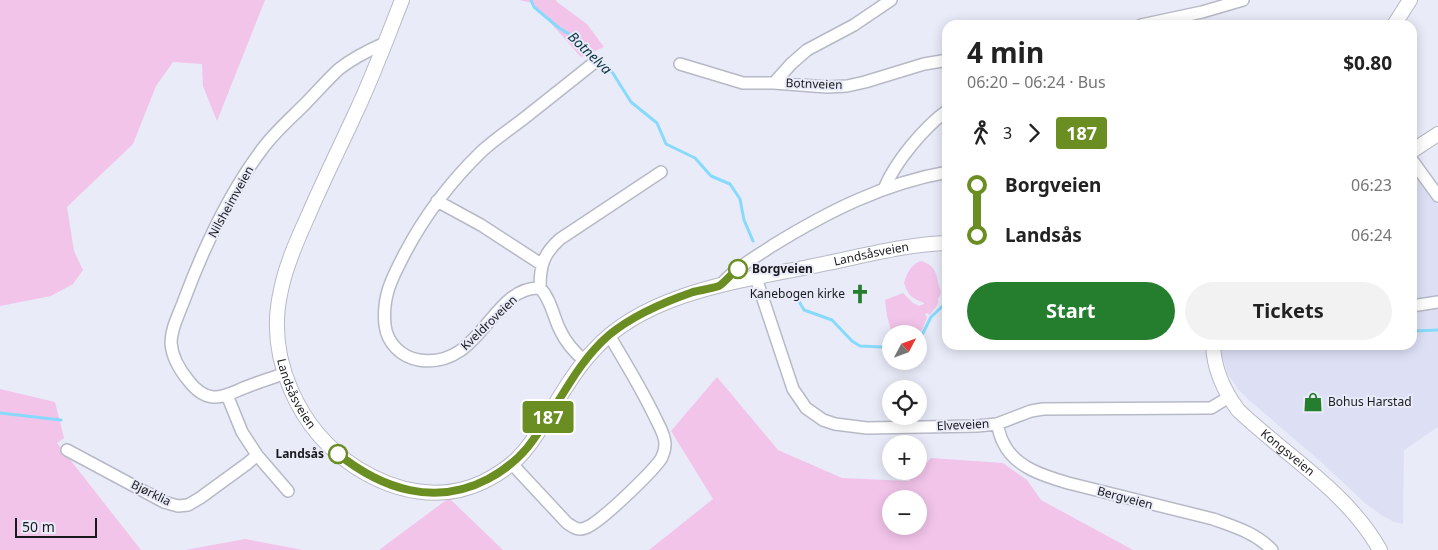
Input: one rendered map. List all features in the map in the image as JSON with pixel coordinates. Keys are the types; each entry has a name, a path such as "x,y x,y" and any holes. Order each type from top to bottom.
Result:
{"street":[{"name":"Landsåsveien","path":"402,0 356,112 288,264 280,290 277,324 278,342 285,373 294,398 303,414 334,451 370,475 399,488 424,493 450,492 468,488 512,464 522,454 585,361 609,335 626,323 670,301 721,285 885,251 942,242"},
{"path":"774,82 807,50 854,25 891,0"},
{"path":"1164,20 1202,12 1243,0"},
{"path":"1397,20 1410,0"},
{"name":"Nilsheimveien","path":"227,395 213,397 202,393 190,383 181,372 171,343 175,323 207,245 226,206 251,165 275,134 338,70 351,60 385,43"},
{"name":"Botnveien","path":"680,64 743,83 774,82 828,87 847,86 874,80 924,64 942,61"},
{"name":"Kveldroveien","path":"540,288 532,288 514,296 467,346 456,354 443,359 419,360 409,357 400,352 389,339 385,329 384,304 388,288 407,249 437,201 482,151 595,62"},
{"path":"884,189 889,177 908,150 942,115"},
{"path":"1417,148 1438,134"},
{"path":"1417,167 1438,195"},
{"path":"585,361 571,348 560,331 546,294 540,288 541,264 547,252 560,239 661,172"},
{"path":"721,285 734,272 807,225 854,201 912,179 942,173"},
{"path":"437,201 481,225 541,264"},
{"name":"Elveveien","path":"756,278 792,389 806,408 814,415 835,424 867,428 977,426 997,424 1043,408 1206,408 1218,404 1229,397"},
{"path":"1417,305 1438,302"},
{"path":"512,464 567,523 579,529 591,526 611,510 662,458 665,443 663,435 644,395 609,335"},
{"name":"Kongsveien","path":"1214,350 1219,374 1229,397 1238,410 1335,493 1354,513 1380,550"},
{"path":"285,373 227,395 242,432 257,455 288,491"},
{"name":"Bergveien","path":"997,424 1003,443 1011,455 1032,470 1047,477 1213,519 1251,533 1272,550"},
{"name":"Bjørklia","path":"67,450 164,502 178,506 188,505 200,498 257,455"}],"shaded area":[{"path":"0,0 265,0 217,121 203,86 202,64 173,62 156,86 133,144 67,207 74,251 83,270 73,284 51,296 0,306"},
{"path":"519,0 556,0 587,24 604,47 581,57 533,3"},
{"path":"1417,177 1438,205 1438,427 1404,450 1403,524 1394,522 1366,504 1320,461 1250,401 1238,389 1227,373 1221,350 1417,350"},
{"path":"922,261 934,269 941,293 938,298 938,304 930,315 925,314 927,318 924,325 890,325 885,300 903,293 913,303 919,306 924,304 911,296 904,283 910,269"},
{"path":"717,377 778,450 842,478 927,480 927,462 931,458 1003,463 1027,480 1041,500 1133,550 649,550 713,499 671,431"},
{"path":"0,389 55,402 64,438 57,443 141,550 0,550"},
{"path":"449,498 503,550 379,550"},
{"path":"245,539 303,550 185,550"}],"waterway":[{"name":"Botnelva","path":"531,0 534,7 559,28 581,41 593,55 609,67 631,102 657,123 666,144 695,158 711,176 730,184 740,199 744,220 753,241"},
{"name":"Botnelva","path":"790,291 804,310 832,320 852,341 860,346 882,347"},
{"name":"Botnelva","path":"927,325 931,317 942,307"},
{"name":"Botnelva","path":"1417,331 1438,330"},
{"path":"0,413 61,420"}],"bus line":[{"name":"187","path":"338,454 370,475 399,488 412,491 424,493 450,492 468,488 481,482 512,464 526,449 575,374 593,350 609,335 626,323 670,301 721,285 738,269"}],"place":[{"name":"Borgveien","path":"738,269"},
{"name":"Kanebogen kirke","path":"860,294"},
{"name":"Bohus Harstad","path":"1313,402"},
{"name":"Landsås","path":"338,454"}]}
